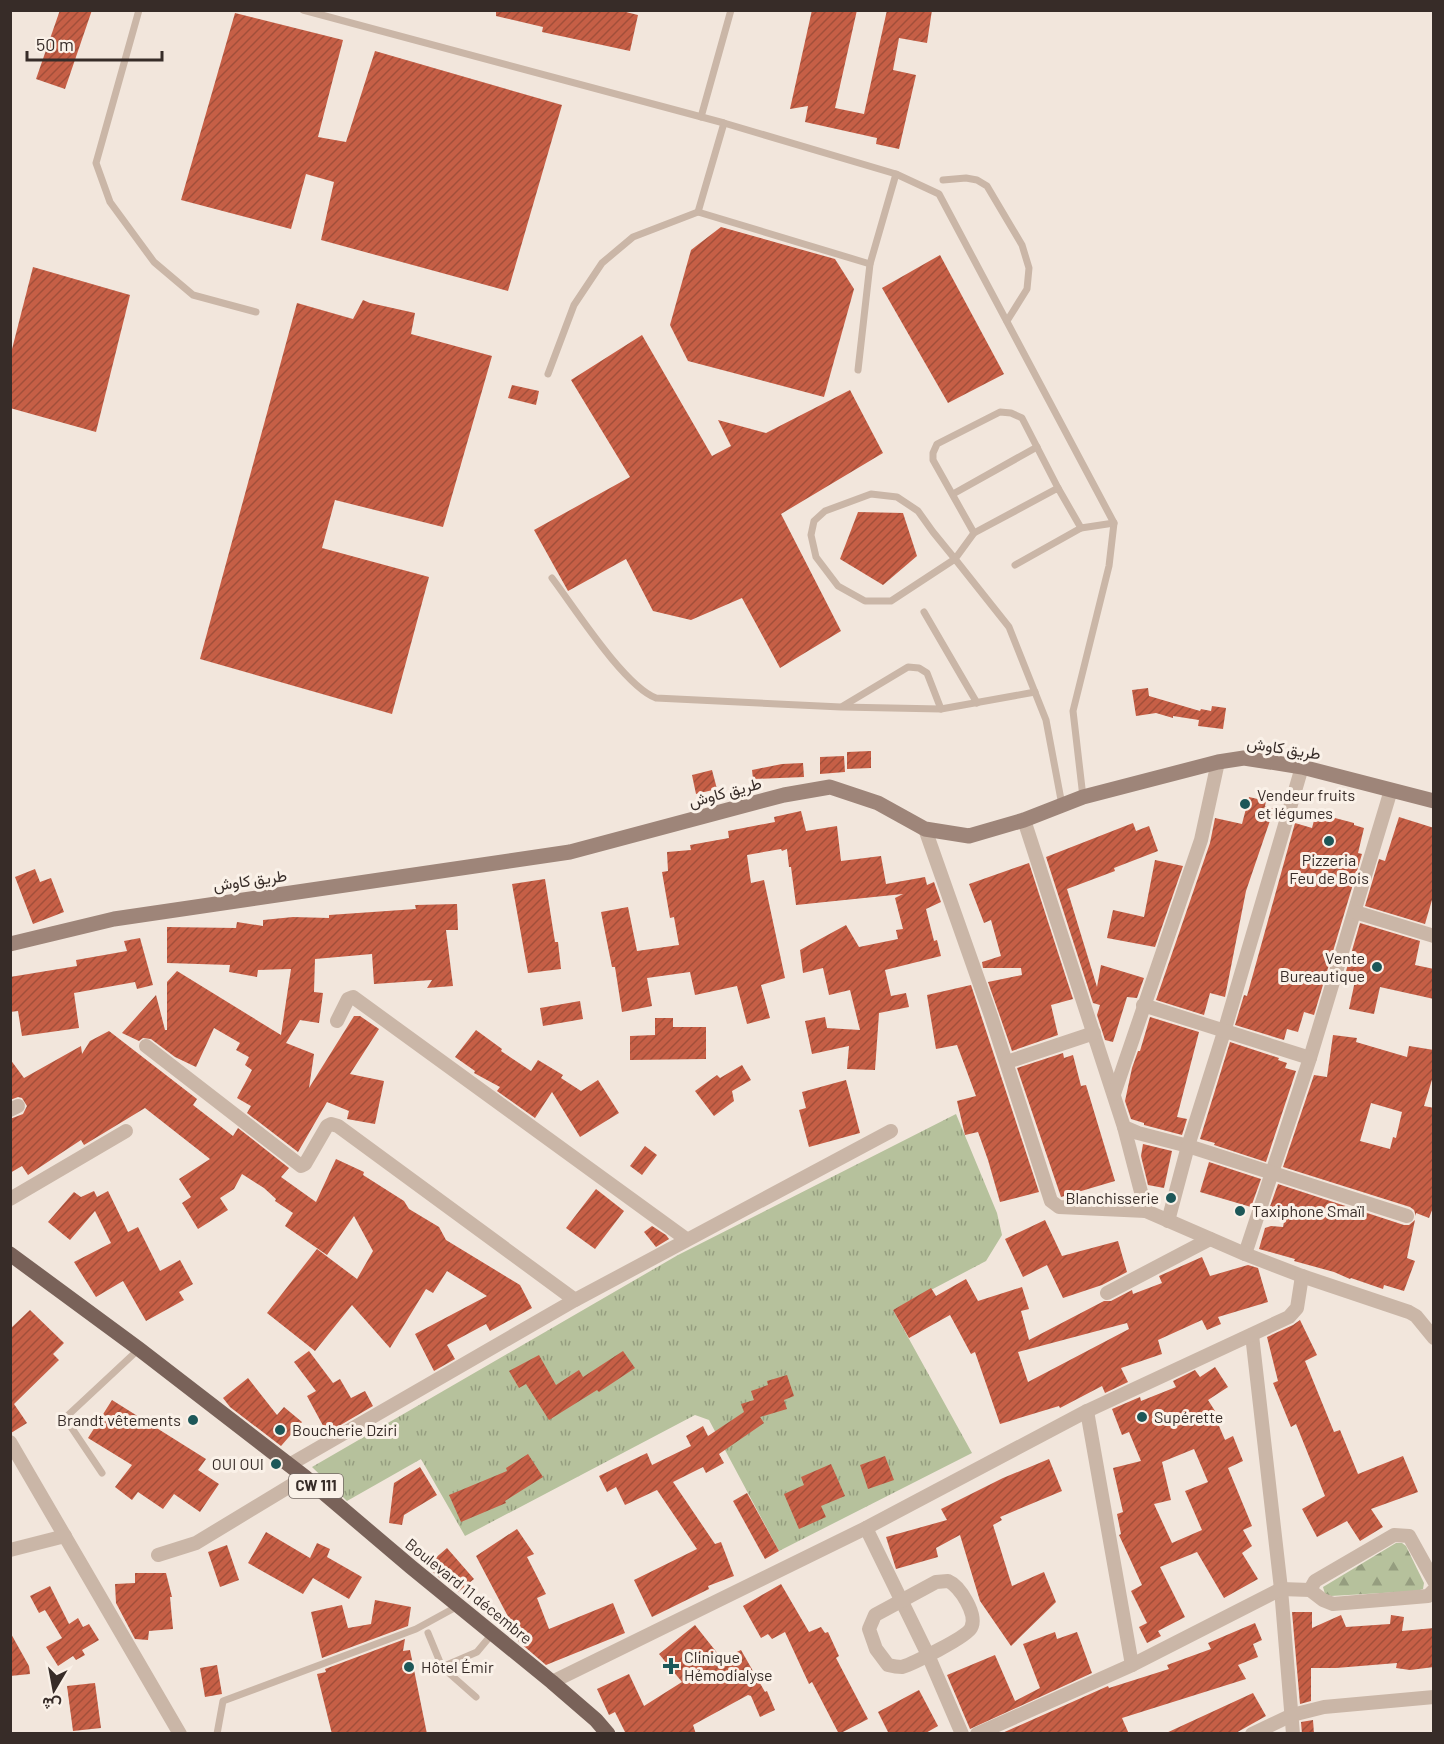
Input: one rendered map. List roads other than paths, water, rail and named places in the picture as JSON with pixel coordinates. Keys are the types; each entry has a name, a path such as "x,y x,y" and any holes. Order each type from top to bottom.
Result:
{"main road":[{"name":"Boulevard 11 décembre","path":"10,1254 139,1348 305,1477 552,1682 596,1720 608,1734"}],"street":[{"name":"طريق كاوش","path":"10,944 126,918 570,852 784,795 830,787 878,803 925,829 969,836 1024,820 1083,797 1218,762 1244,758 1302,767 1434,801"},
{"path":"1114,1094 1201,840 1218,762"},
{"path":"1168,1221 1188,1146 1302,767"},
{"path":"1245,1254 1310,1058 1391,790"},
{"path":"1024,820 1114,1094 1146,1211"},
{"path":"925,829 1007,1062 1051,1202 1059,1207 1146,1211 1302,1276 1409,1312 1416,1316 1434,1338"},
{"path":"1355,912 1434,936"},
{"path":"337,1021 348,999 353,997 686,1239"},
{"path":"1143,1005 1310,1058"},
{"path":"1007,1062 1094,1033"},
{"path":"146,1046 301,1166 305,1164 327,1126 331,1124 338,1126 575,1300"},
{"path":"1124,1127 1407,1216"},
{"path":"10,1199 126,1131"},
{"path":"289,1465 575,1300 891,1131"},
{"path":"1107,1293 1210,1239"},
{"path":"552,1682 866,1528 1087,1411 1289,1317 1297,1308 1302,1276"},
{"path":"1252,1335 1281,1589 1293,1734"},
{"path":"1087,1411 1131,1665"},
{"path":"11,1445 180,1734"},
{"path":"158,1555 196,1543 305,1477"},
{"path":"866,1528 902,1599 962,1734"},
{"path":"1310,1590 1315,1581 1394,1535 1409,1536 1434,1581"},
{"path":"10,1550 65,1536"},
{"path":"948,1581 954,1584 966,1601 973,1620 972,1628 967,1634 928,1655 903,1666 888,1665 876,1649 869,1629 875,1615 902,1599 936,1582 948,1581"},
{"path":"977,1734 1131,1665 1281,1589 1310,1590 1333,1604 1428,1596 1434,1590"},
{"path":"1252,1734 1293,1715 1324,1707 1434,1697"}],"lane":[{"path":"139,10 96,164 110,202 154,262 193,295 256,312"},
{"path":"303,10 724,123 896,174 939,194 1114,523 1109,566 1073,711 1083,797"},
{"path":"701,117 730,10"},
{"path":"698,212 724,123"},
{"path":"858,370 870,264 896,174"},
{"path":"944,180 966,178 977,180 987,186 1022,245 1029,268 1027,289 1007,321"},
{"path":"548,374 574,305 602,263 633,237 698,212 870,264"},
{"path":"974,533 933,460 933,453 937,444 1000,412 1011,413 1022,418 1058,488 1082,528"},
{"path":"952,494 1037,447"},
{"path":"1058,488 974,533 955,559 891,601 865,601 838,586 816,557 811,535 814,521 825,511 871,494 897,497 918,511 955,559 1009,627 1046,720 1062,805"},
{"path":"1015,565 1082,528 1114,523"},
{"path":"552,578 620,669 647,694 666,700 841,708 941,709 1035,692"},
{"path":"924,612 976,703"},
{"path":"841,708 908,667 919,668 927,673 941,709"},
{"path":"102,1473 64,1418 139,1348"},
{"path":"217,1734 223,1701 416,1629 458,1606"},
{"path":"428,1633 442,1667 476,1697"},
{"path":"442,1667 477,1652 492,1634"}],"place":[{"name":"Vendeur fruits et légumes","path":"1245,804"},
{"name":"Pizzeria Feu de Bois","path":"1329,841"},
{"name":"Vente Bureautique","path":"1377,967"},
{"name":"Blanchisserie","path":"1171,1198"},
{"name":"Taxiphone Smaïl","path":"1240,1211"},
{"name":"Supérette","path":"1142,1417"},
{"name":"Brandt vêtements","path":"193,1420"},
{"name":"Boucherie Dziri","path":"280,1430"},
{"name":"OUI OUI","path":"276,1464"},
{"name":"Clinique Hémodialyse","path":"671,1666"},
{"name":"Hôtel Émir","path":"409,1667"}]}
